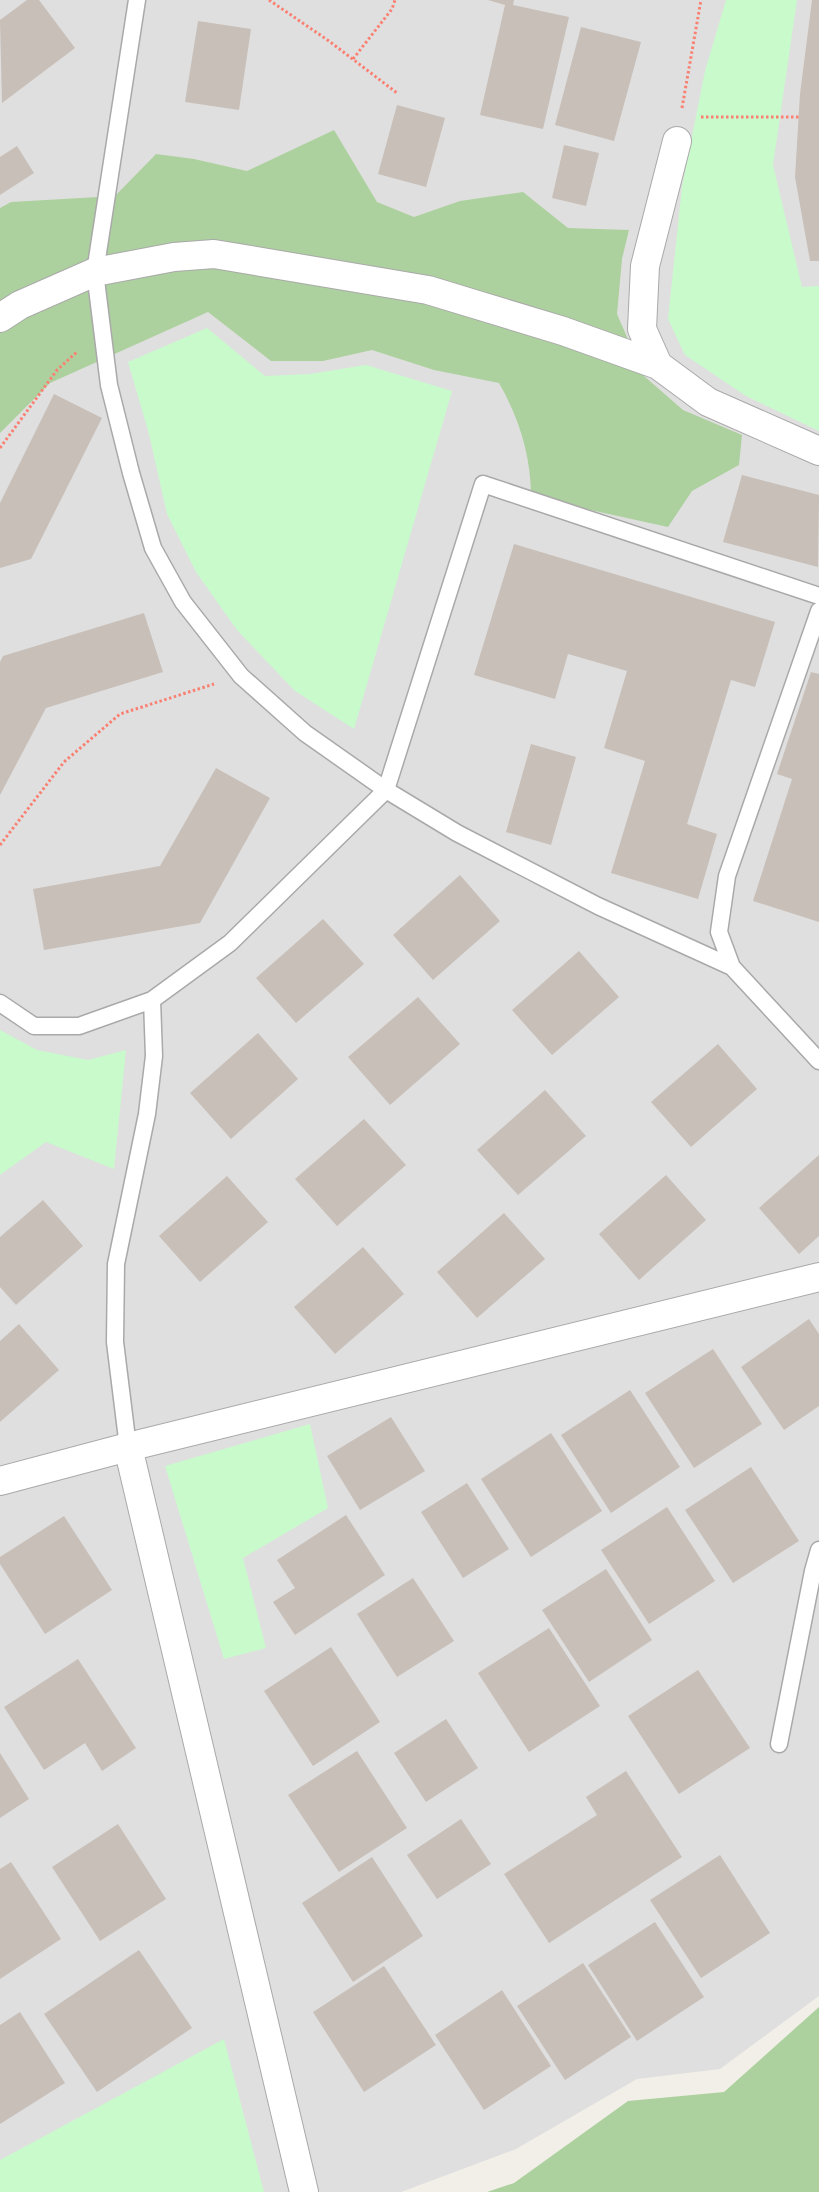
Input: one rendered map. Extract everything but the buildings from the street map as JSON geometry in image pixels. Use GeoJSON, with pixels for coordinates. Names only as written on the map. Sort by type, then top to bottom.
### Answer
{"type":"FeatureCollection","features":[{"type":"Feature","properties":{"kind":"street"},"geometry":{"type":"LineString","coordinates":[[658,365],[642,329],[645,266],[678,129]]}},
{"type":"Feature","properties":{"kind":"street"},"geometry":{"type":"LineString","coordinates":[[0,318],[20,305],[95,272],[174,257],[214,254],[256,259],[301,270],[428,290],[563,331],[658,365],[708,402],[819,450]]}},
{"type":"Feature","properties":{"kind":"street"},"geometry":{"type":"LineString","coordinates":[[0,1481],[128,1447],[819,1277]]}},
{"type":"Feature","properties":{"kind":"street"},"geometry":{"type":"LineString","coordinates":[[128,1447],[304,2192]]}},
{"type":"Feature","properties":{"kind":"lane"},"geometry":{"type":"LineString","coordinates":[[137,0],[95,272],[108,385],[153,548],[183,602],[241,676],[305,734],[386,790],[457,833],[589,902],[732,968],[819,1061]]}},
{"type":"Feature","properties":{"kind":"lane"},"geometry":{"type":"LineString","coordinates":[[0,1003],[34,1026],[79,1026],[152,1000],[230,943],[386,790],[483,484],[819,596]]}},
{"type":"Feature","properties":{"kind":"lane"},"geometry":{"type":"LineString","coordinates":[[732,968],[720,932],[727,876],[819,612]]}},
{"type":"Feature","properties":{"kind":"lane"},"geometry":{"type":"LineString","coordinates":[[128,1447],[114,1342],[116,1264],[147,1114],[154,1056],[152,1000]]}},
{"type":"Feature","properties":{"kind":"lane"},"geometry":{"type":"LineString","coordinates":[[779,1744],[813,1570],[819,1550]]}},
{"type":"Feature","properties":{"kind":"path"},"geometry":{"type":"LineString","coordinates":[[269,0],[353,59],[397,93]]}},
{"type":"Feature","properties":{"kind":"path"},"geometry":{"type":"LineString","coordinates":[[353,59],[392,9],[395,0]]}},
{"type":"Feature","properties":{"kind":"path"},"geometry":{"type":"LineString","coordinates":[[701,0],[678,129],[798,117]]}},
{"type":"Feature","properties":{"kind":"path"},"geometry":{"type":"LineString","coordinates":[[0,448],[57,370],[102,329]]}},
{"type":"Feature","properties":{"kind":"path"},"geometry":{"type":"LineString","coordinates":[[0,845],[64,762],[120,714],[241,676]]}},
{"type":"Feature","properties":{"kind":"shaded area"},"geometry":{"type":"Polygon","coordinates":[[[0,0],[819,0],[819,1996],[720,2069],[637,2079],[516,2149],[401,2192],[0,2192],[0,0]]]}},
{"type":"Feature","properties":{"kind":"green space"},"geometry":{"type":"Polygon","coordinates":[[[726,0],[797,0],[773,165],[802,287],[819,286],[819,431],[746,396],[685,355],[668,319],[682,187],[705,71],[726,0]]]}},
{"type":"Feature","properties":{"kind":"green space"},"geometry":{"type":"Polygon","coordinates":[[[334,130],[377,202],[414,217],[460,201],[523,192],[568,228],[629,230],[622,259],[617,314],[644,376],[683,410],[742,435],[739,465],[692,491],[668,527],[531,497],[526,452],[518,424],[499,383],[434,370],[372,350],[323,361],[271,361],[208,312],[50,383],[0,433],[0,208],[11,202],[115,196],[156,154],[194,159],[247,171],[334,130]]]}},
{"type":"Feature","properties":{"kind":"green space"},"geometry":{"type":"Polygon","coordinates":[[[207,328],[265,376],[310,374],[366,365],[452,391],[354,729],[295,691],[237,630],[196,572],[167,514],[149,434],[128,362],[207,328]]]}},
{"type":"Feature","properties":{"kind":"green space"},"geometry":{"type":"Polygon","coordinates":[[[0,1030],[37,1050],[88,1060],[126,1050],[114,1169],[46,1142],[0,1175],[0,1030]]]}},
{"type":"Feature","properties":{"kind":"green space"},"geometry":{"type":"Polygon","coordinates":[[[310,1424],[328,1508],[243,1558],[266,1648],[224,1659],[165,1466],[310,1424]]]}},
{"type":"Feature","properties":{"kind":"green space"},"geometry":{"type":"Polygon","coordinates":[[[819,2007],[819,2192],[487,2192],[514,2183],[628,2101],[724,2092],[819,2007]]]}},
{"type":"Feature","properties":{"kind":"green space"},"geometry":{"type":"Polygon","coordinates":[[[224,2039],[264,2192],[0,2192],[0,2160],[224,2039]]]}}]}
